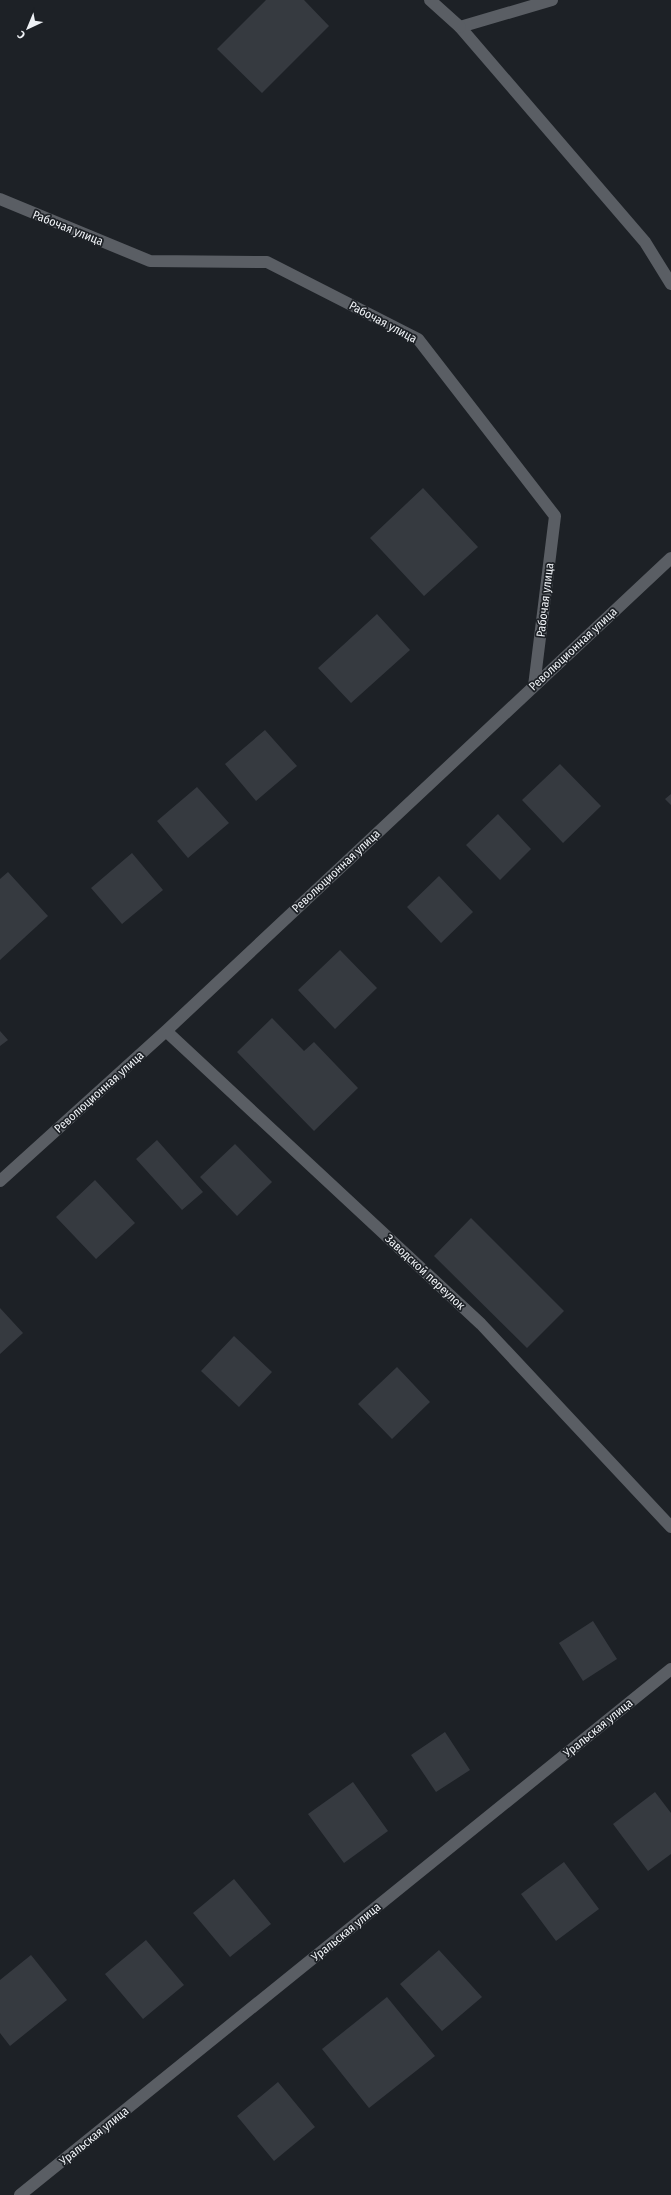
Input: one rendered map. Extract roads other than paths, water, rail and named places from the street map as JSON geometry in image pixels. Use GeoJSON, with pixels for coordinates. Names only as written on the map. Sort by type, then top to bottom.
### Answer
{"type":"FeatureCollection","features":[{"type":"Feature","properties":{"kind":"street"},"geometry":{"type":"LineString","coordinates":[[430,0],[460,27],[645,242],[671,284]]}},
{"type":"Feature","properties":{"kind":"street"},"geometry":{"type":"LineString","coordinates":[[460,27],[552,0]]}},
{"type":"Feature","properties":{"kind":"street","name":"Рабочая улица"},"geometry":{"type":"LineString","coordinates":[[0,199],[150,261],[267,262],[418,339],[555,516],[534,686]]}},
{"type":"Feature","properties":{"kind":"street","name":"Революционная улица"},"geometry":{"type":"LineString","coordinates":[[0,1182],[166,1030],[671,558]]}},
{"type":"Feature","properties":{"kind":"street","name":"Заводской переулок"},"geometry":{"type":"LineString","coordinates":[[166,1030],[481,1324],[671,1527]]}},
{"type":"Feature","properties":{"kind":"street","name":"Уральская улица"},"geometry":{"type":"LineString","coordinates":[[20,2195],[671,1669]]}}]}
